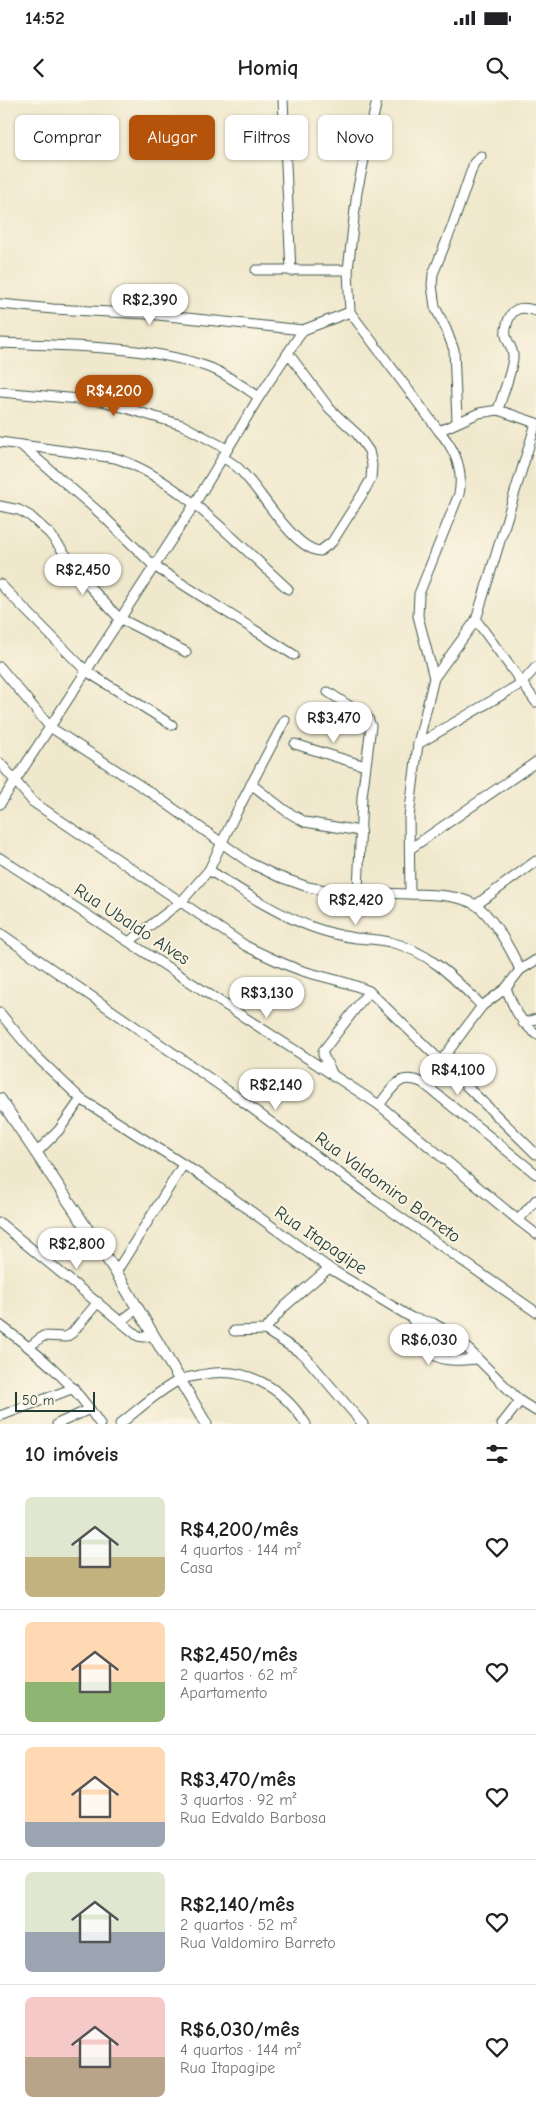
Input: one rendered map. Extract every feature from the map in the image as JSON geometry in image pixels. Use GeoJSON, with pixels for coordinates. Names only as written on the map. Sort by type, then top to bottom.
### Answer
{"type":"FeatureCollection","features":[{"type":"Feature","properties":{"kind":"street"},"geometry":{"type":"LineString","coordinates":[[283,100],[291,271]]}},
{"type":"Feature","properties":{"kind":"street"},"geometry":{"type":"LineString","coordinates":[[377,100],[357,192],[348,270],[350,312],[450,444],[459,465],[462,481],[459,494],[419,594],[418,616],[434,678]]}},
{"type":"Feature","properties":{"kind":"street"},"geometry":{"type":"LineString","coordinates":[[457,421],[454,350],[435,307],[432,296],[433,274],[452,227],[474,163],[481,156]]}},
{"type":"Feature","properties":{"kind":"street"},"geometry":{"type":"LineString","coordinates":[[256,270],[348,270]]}},
{"type":"Feature","properties":{"kind":"street"},"geometry":{"type":"LineString","coordinates":[[0,304],[148,314],[303,330],[350,312]]}},
{"type":"Feature","properties":{"kind":"street"},"geometry":{"type":"LineString","coordinates":[[498,410],[514,354],[506,335],[508,319],[512,311],[518,308],[528,308],[536,311]]}},
{"type":"Feature","properties":{"kind":"street"},"geometry":{"type":"LineString","coordinates":[[0,804],[194,505],[259,397],[303,330]]}},
{"type":"Feature","properties":{"kind":"street"},"geometry":{"type":"LineString","coordinates":[[0,343],[83,346],[187,360],[214,370],[259,397]]}},
{"type":"Feature","properties":{"kind":"street"},"geometry":{"type":"LineString","coordinates":[[0,392],[102,401],[182,424],[225,453],[294,536],[309,548],[320,551],[332,542],[371,479],[372,465],[369,451],[357,434],[330,408],[288,353]]}},
{"type":"Feature","properties":{"kind":"street"},"geometry":{"type":"LineString","coordinates":[[410,894],[409,817],[418,744],[434,678],[476,620],[536,423],[498,410],[479,413],[457,421],[439,431]]}},
{"type":"Feature","properties":{"kind":"street"},"geometry":{"type":"LineString","coordinates":[[0,442],[115,458],[132,463],[152,473],[194,505],[288,588]]}},
{"type":"Feature","properties":{"kind":"street"},"geometry":{"type":"LineString","coordinates":[[21,445],[101,514],[154,566],[294,655]]}},
{"type":"Feature","properties":{"kind":"street"},"geometry":{"type":"LineString","coordinates":[[0,506],[19,510],[30,516],[50,534],[90,587],[120,618],[186,652]]}},
{"type":"Feature","properties":{"kind":"street"},"geometry":{"type":"LineString","coordinates":[[0,584],[86,670],[172,725]]}},
{"type":"Feature","properties":{"kind":"street"},"geometry":{"type":"LineString","coordinates":[[476,620],[536,702]]}},
{"type":"Feature","properties":{"kind":"street"},"geometry":{"type":"LineString","coordinates":[[418,744],[522,683],[536,667]]}},
{"type":"Feature","properties":{"kind":"street"},"geometry":{"type":"LineString","coordinates":[[0,668],[50,727],[153,794],[250,863],[277,876],[336,892],[440,895],[476,905],[510,947],[520,970]]}},
{"type":"Feature","properties":{"kind":"street"},"geometry":{"type":"LineString","coordinates":[[328,692],[368,718],[371,730],[360,831],[358,892]]}},
{"type":"Feature","properties":{"kind":"street"},"geometry":{"type":"LineString","coordinates":[[130,941],[182,901],[209,870],[285,720]]}},
{"type":"Feature","properties":{"kind":"street"},"geometry":{"type":"LineString","coordinates":[[295,744],[366,766]]}},
{"type":"Feature","properties":{"kind":"street"},"geometry":{"type":"LineString","coordinates":[[410,849],[536,762]]}},
{"type":"Feature","properties":{"kind":"street"},"geometry":{"type":"LineString","coordinates":[[0,763],[32,802],[182,901],[246,946],[274,961],[351,983],[369,991],[536,1154]]}},
{"type":"Feature","properties":{"kind":"street"},"geometry":{"type":"LineString","coordinates":[[251,784],[286,811],[305,822],[360,831]]}},
{"type":"Feature","properties":{"kind":"street","name":"Rua Ubaldo Alves"},"geometry":{"type":"LineString","coordinates":[[0,858],[379,1105],[536,1234]]}},
{"type":"Feature","properties":{"kind":"street"},"geometry":{"type":"LineString","coordinates":[[476,905],[536,861]]}},
{"type":"Feature","properties":{"kind":"street"},"geometry":{"type":"LineString","coordinates":[[209,870],[286,917],[343,936],[389,942],[412,950],[432,960],[450,974],[482,1006]]}},
{"type":"Feature","properties":{"kind":"street","name":"Rua Valdomiro Barreto"},"geometry":{"type":"LineString","coordinates":[[0,932],[238,1098],[374,1198],[536,1312]]}},
{"type":"Feature","properties":{"kind":"street"},"geometry":{"type":"LineString","coordinates":[[441,1061],[482,1006],[506,988],[520,970],[536,960]]}},
{"type":"Feature","properties":{"kind":"street"},"geometry":{"type":"LineString","coordinates":[[506,988],[514,1009],[523,1024],[536,1034]]}},
{"type":"Feature","properties":{"kind":"street"},"geometry":{"type":"LineString","coordinates":[[334,1077],[323,1055],[323,1051],[369,991]]}},
{"type":"Feature","properties":{"kind":"street","name":"Rua Itapagipe"},"geometry":{"type":"LineString","coordinates":[[0,1013],[35,1055],[81,1099],[208,1180],[329,1268],[412,1318],[433,1323],[445,1329],[455,1336],[520,1401],[536,1411]]}},
{"type":"Feature","properties":{"kind":"street"},"geometry":{"type":"LineString","coordinates":[[523,1024],[536,1019]]}},
{"type":"Feature","properties":{"kind":"street"},"geometry":{"type":"LineString","coordinates":[[379,1105],[402,1080],[408,1078],[423,1083],[536,1174]]}},
{"type":"Feature","properties":{"kind":"street"},"geometry":{"type":"LineString","coordinates":[[0,1099],[116,1272],[206,1424]]}},
{"type":"Feature","properties":{"kind":"street"},"geometry":{"type":"LineString","coordinates":[[37,1152],[59,1130],[81,1099]]}},
{"type":"Feature","properties":{"kind":"street"},"geometry":{"type":"LineString","coordinates":[[116,1272],[183,1165]]}},
{"type":"Feature","properties":{"kind":"street"},"geometry":{"type":"LineString","coordinates":[[518,1220],[536,1200]]}},
{"type":"Feature","properties":{"kind":"street"},"geometry":{"type":"LineString","coordinates":[[0,1223],[138,1336],[144,1338],[153,1335]]}},
{"type":"Feature","properties":{"kind":"street"},"geometry":{"type":"LineString","coordinates":[[265,1330],[284,1307],[329,1268]]}},
{"type":"Feature","properties":{"kind":"street"},"geometry":{"type":"LineString","coordinates":[[29,1347],[43,1336],[66,1337],[72,1333],[98,1302]]}},
{"type":"Feature","properties":{"kind":"street"},"geometry":{"type":"LineString","coordinates":[[121,1321],[137,1309]]}},
{"type":"Feature","properties":{"kind":"street"},"geometry":{"type":"LineString","coordinates":[[412,1318],[426,1347],[439,1359],[450,1362],[477,1359]]}},
{"type":"Feature","properties":{"kind":"street"},"geometry":{"type":"LineString","coordinates":[[1,1327],[51,1364],[74,1388],[100,1424]]}},
{"type":"Feature","properties":{"kind":"street"},"geometry":{"type":"LineString","coordinates":[[234,1330],[265,1330],[304,1355],[363,1424]]}},
{"type":"Feature","properties":{"kind":"street"},"geometry":{"type":"LineString","coordinates":[[120,1424],[179,1380],[214,1372],[235,1372],[271,1387],[297,1410],[306,1424]]}},
{"type":"Feature","properties":{"kind":"street"},"geometry":{"type":"LineString","coordinates":[[0,1416],[74,1388]]}},
{"type":"Feature","properties":{"kind":"street"},"geometry":{"type":"LineString","coordinates":[[502,1424],[520,1401]]}},
{"type":"Feature","properties":{"kind":"street"},"geometry":{"type":"LineString","coordinates":[[57,1424],[90,1409]]}}]}
